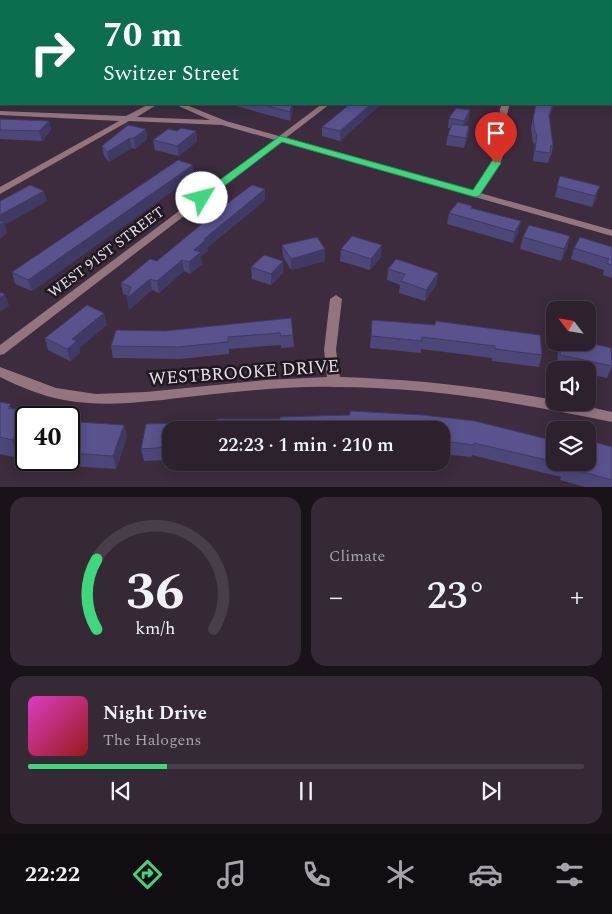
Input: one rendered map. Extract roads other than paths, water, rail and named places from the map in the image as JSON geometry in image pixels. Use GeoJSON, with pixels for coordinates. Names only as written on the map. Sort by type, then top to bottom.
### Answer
{"type":"FeatureCollection","features":[{"type":"Feature","properties":{"kind":"street"},"geometry":{"type":"LineString","coordinates":[[0,191],[152,105]]}},
{"type":"Feature","properties":{"kind":"street"},"geometry":{"type":"LineString","coordinates":[[180,105],[223,123],[612,233]]}},
{"type":"Feature","properties":{"kind":"street","name":"WEST 91ST STREET"},"geometry":{"type":"LineString","coordinates":[[0,351],[325,105]]}},
{"type":"Feature","properties":{"kind":"street"},"geometry":{"type":"LineString","coordinates":[[475,194],[496,163],[500,149],[501,123],[506,105]]}},
{"type":"Feature","properties":{"kind":"street"},"geometry":{"type":"LineString","coordinates":[[0,113],[197,124],[223,123]]}},
{"type":"Feature","properties":{"kind":"street"},"geometry":{"type":"LineString","coordinates":[[334,382],[330,350],[336,299]]}},
{"type":"Feature","properties":{"kind":"street","name":"WESTBROOKE DRIVE"},"geometry":{"type":"LineString","coordinates":[[0,372],[31,386],[65,395],[105,398],[143,397],[246,386],[334,382],[400,384],[540,401],[612,417]]}}]}
